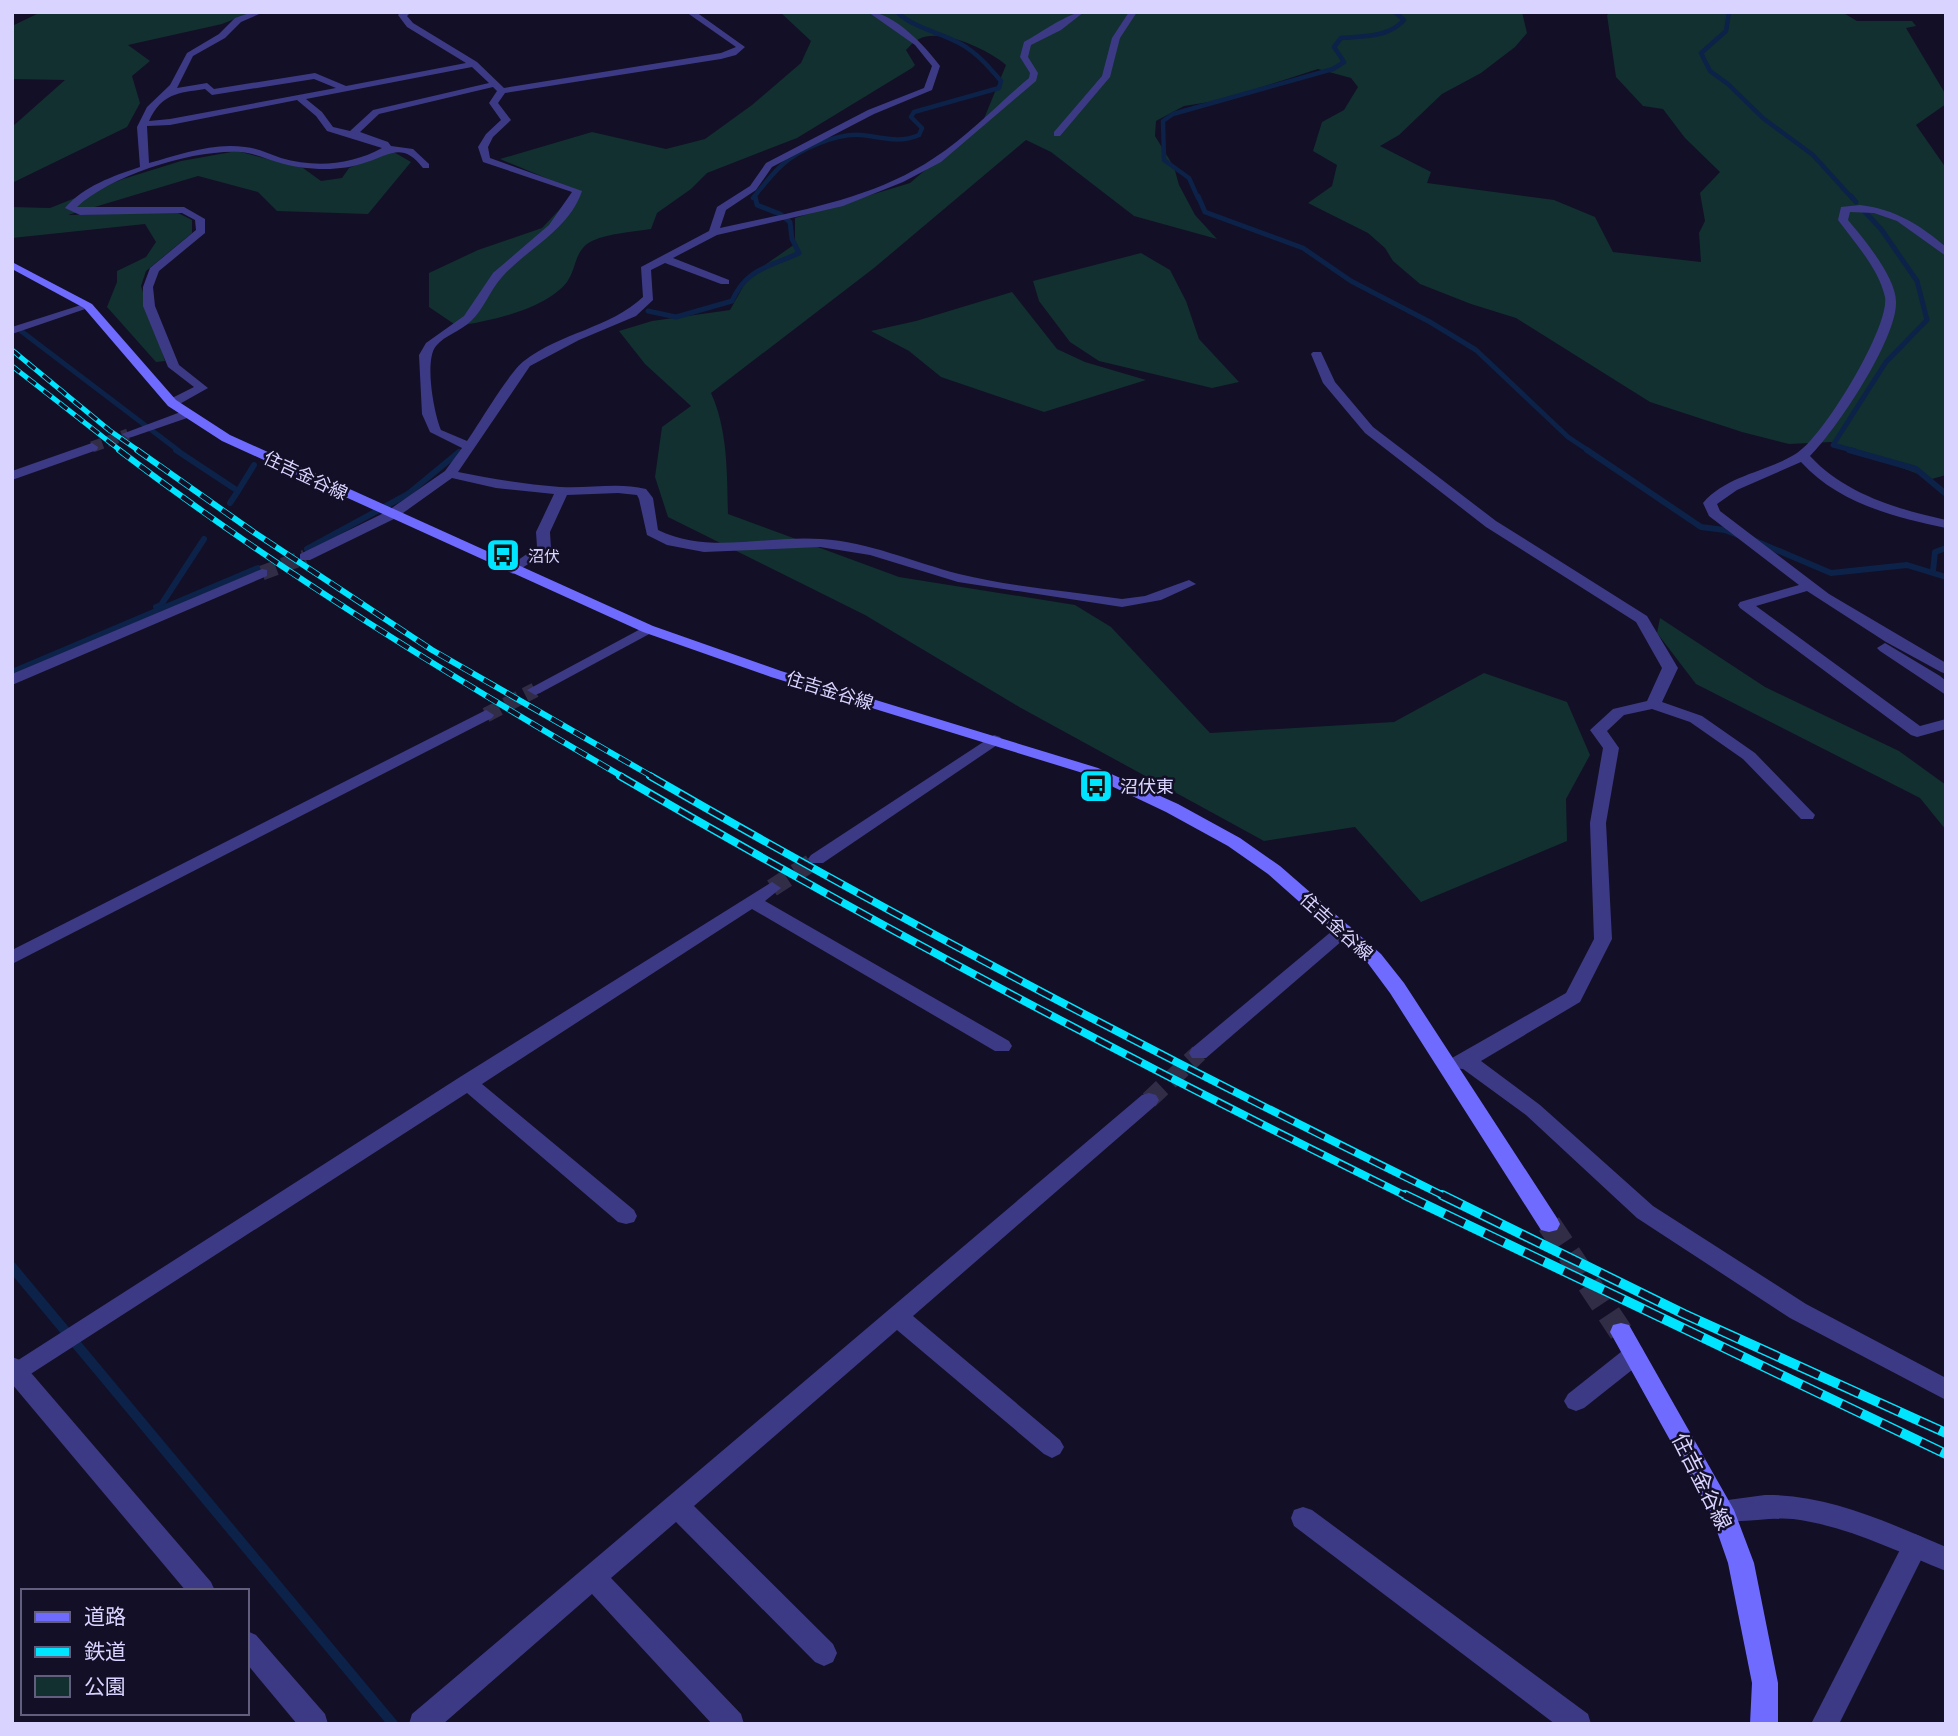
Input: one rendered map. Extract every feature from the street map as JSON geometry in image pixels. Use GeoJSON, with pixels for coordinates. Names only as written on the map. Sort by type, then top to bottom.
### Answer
{"type":"FeatureCollection","features":[{"type":"Feature","properties":{"kind":"main road","name":"住吉金谷線"},"geometry":{"type":"LineString","coordinates":[[12,265],[88,306],[172,403],[226,438],[648,629],[776,674],[1092,771],[1213,831],[1274,870],[1374,958],[1457,1064],[1549,1224]]}},
{"type":"Feature","properties":{"kind":"main road","name":"住吉金谷線"},"geometry":{"type":"LineString","coordinates":[[1621,1332],[1723,1510],[1741,1563],[1765,1683],[1764,1724]]}},
{"type":"Feature","properties":{"kind":"street"},"geometry":{"type":"LineString","coordinates":[[144,166],[143,124],[150,109],[183,72],[190,55],[222,36],[238,20],[260,12]]}},
{"type":"Feature","properties":{"kind":"street"},"geometry":{"type":"LineString","coordinates":[[407,12],[402,15],[410,25],[474,64],[499,87]]}},
{"type":"Feature","properties":{"kind":"street"},"geometry":{"type":"LineString","coordinates":[[356,135],[355,131],[376,112],[499,87],[721,56],[733,53],[741,47],[690,12]]}},
{"type":"Feature","properties":{"kind":"street"},"geometry":{"type":"LineString","coordinates":[[714,233],[721,209],[753,188],[769,165],[860,117],[928,90],[936,66],[918,43],[873,12]]}},
{"type":"Feature","properties":{"kind":"street"},"geometry":{"type":"LineString","coordinates":[[305,557],[391,514],[450,474],[526,364],[575,338],[632,314],[649,298],[645,269],[714,233],[839,204],[900,180],[938,160],[1032,79],[1034,73],[1024,57],[1027,44],[1058,28],[1080,12]]}},
{"type":"Feature","properties":{"kind":"street"},"geometry":{"type":"LineString","coordinates":[[1057,134],[1105,76],[1116,38],[1133,12]]}},
{"type":"Feature","properties":{"kind":"street"},"geometry":{"type":"LineString","coordinates":[[143,124],[170,122],[474,64]]}},
{"type":"Feature","properties":{"kind":"street"},"geometry":{"type":"LineString","coordinates":[[167,92],[207,86],[212,92],[315,76],[344,88]]}},
{"type":"Feature","properties":{"kind":"street"},"geometry":{"type":"LineString","coordinates":[[471,447],[436,432],[428,414],[425,355],[432,343],[468,318],[497,275],[553,227],[574,200],[577,191],[486,160],[483,147],[489,136],[506,120],[493,103],[499,87]]}},
{"type":"Feature","properties":{"kind":"street"},"geometry":{"type":"LineString","coordinates":[[298,97],[319,114],[330,129],[385,144],[387,149]]}},
{"type":"Feature","properties":{"kind":"street"},"geometry":{"type":"LineString","coordinates":[[172,403],[202,388],[174,367],[149,306],[148,286],[154,270],[201,231],[200,219],[184,210],[171,209],[80,212],[70,208],[78,197],[144,166],[241,149],[296,164],[336,167],[357,164],[387,149],[408,149],[419,155],[426,166]]}},
{"type":"Feature","properties":{"kind":"street"},"geometry":{"type":"LineString","coordinates":[[1946,253],[1901,218],[1877,208],[1846,209],[1843,220],[1865,246],[1889,290],[1892,305],[1876,346],[1849,396],[1819,442],[1802,456],[1725,489],[1710,502],[1714,513],[1810,586],[1891,639],[1946,668]]}},
{"type":"Feature","properties":{"kind":"street"},"geometry":{"type":"LineString","coordinates":[[663,258],[725,282]]}},
{"type":"Feature","properties":{"kind":"street"},"geometry":{"type":"LineString","coordinates":[[12,331],[88,306]]}},
{"type":"Feature","properties":{"kind":"street"},"geometry":{"type":"LineString","coordinates":[[1317,354],[1329,383],[1369,430],[1491,523],[1642,619],[1670,668],[1653,704]]}},
{"type":"Feature","properties":{"kind":"street"},"geometry":{"type":"LineString","coordinates":[[128,434],[186,414]]}},
{"type":"Feature","properties":{"kind":"street"},"geometry":{"type":"LineString","coordinates":[[12,476],[92,447]]}},
{"type":"Feature","properties":{"kind":"street"},"geometry":{"type":"LineString","coordinates":[[1802,456],[1822,478],[1894,513],[1946,524]]}},
{"type":"Feature","properties":{"kind":"street"},"geometry":{"type":"LineString","coordinates":[[450,474],[496,484],[562,491],[618,489],[641,492],[646,498],[652,532],[672,542],[704,548],[820,543],[872,551],[958,578],[1122,603],[1159,598],[1189,583]]}},
{"type":"Feature","properties":{"kind":"street"},"geometry":{"type":"LineString","coordinates":[[513,570],[544,549],[543,532],[562,491]]}},
{"type":"Feature","properties":{"kind":"street"},"geometry":{"type":"LineString","coordinates":[[12,680],[262,573]]}},
{"type":"Feature","properties":{"kind":"street"},"geometry":{"type":"LineString","coordinates":[[1810,586],[1745,605],[1917,732],[1946,724]]}},
{"type":"Feature","properties":{"kind":"street"},"geometry":{"type":"LineString","coordinates":[[1793,591],[1935,679],[1946,690]]}},
{"type":"Feature","properties":{"kind":"street"},"geometry":{"type":"LineString","coordinates":[[535,690],[648,629]]}},
{"type":"Feature","properties":{"kind":"street"},"geometry":{"type":"LineString","coordinates":[[1807,815],[1749,755],[1696,719],[1653,704],[1619,712],[1598,730],[1611,748],[1598,823],[1603,939],[1573,997],[1457,1064],[1533,1110],[1645,1212],[1798,1311],[1946,1390]]}},
{"type":"Feature","properties":{"kind":"street"},"geometry":{"type":"LineString","coordinates":[[12,958],[486,715]]}},
{"type":"Feature","properties":{"kind":"street"},"geometry":{"type":"LineString","coordinates":[[817,859],[994,740]]}},
{"type":"Feature","properties":{"kind":"street"},"geometry":{"type":"LineString","coordinates":[[200,1589],[14,1372],[772,888]]}},
{"type":"Feature","properties":{"kind":"street"},"geometry":{"type":"LineString","coordinates":[[751,901],[1002,1046]]}},
{"type":"Feature","properties":{"kind":"street"},"geometry":{"type":"LineString","coordinates":[[1199,1053],[1344,930]]}},
{"type":"Feature","properties":{"kind":"street"},"geometry":{"type":"LineString","coordinates":[[467,1082],[626,1216]]}},
{"type":"Feature","properties":{"kind":"street"},"geometry":{"type":"LineString","coordinates":[[422,1724],[1149,1100]]}},
{"type":"Feature","properties":{"kind":"street"},"geometry":{"type":"LineString","coordinates":[[897,1317],[1052,1447]]}},
{"type":"Feature","properties":{"kind":"street"},"geometry":{"type":"LineString","coordinates":[[1576,1401],[1634,1355]]}},
{"type":"Feature","properties":{"kind":"street"},"geometry":{"type":"LineString","coordinates":[[676,1505],[824,1653]]}},
{"type":"Feature","properties":{"kind":"street"},"geometry":{"type":"LineString","coordinates":[[1723,1510],[1772,1506],[1827,1515],[1874,1529],[1946,1559]]}},
{"type":"Feature","properties":{"kind":"street"},"geometry":{"type":"LineString","coordinates":[[1303,1518],[1578,1724]]}},
{"type":"Feature","properties":{"kind":"street"},"geometry":{"type":"LineString","coordinates":[[1824,1724],[1915,1546]]}},
{"type":"Feature","properties":{"kind":"street"},"geometry":{"type":"LineString","coordinates":[[593,1577],[732,1724]]}},
{"type":"Feature","properties":{"kind":"street"},"geometry":{"type":"LineString","coordinates":[[248,1645],[315,1724]]}},
{"type":"Feature","properties":{"kind":"green space"},"geometry":{"type":"Polygon","coordinates":[[[41,12],[252,12],[222,24],[128,45],[150,61],[132,76],[140,103],[127,127],[12,183],[12,127],[65,80],[12,79],[12,26],[41,12]]]}},
{"type":"Feature","properties":{"kind":"green space"},"geometry":{"type":"Polygon","coordinates":[[[780,12],[1522,12],[1527,33],[1515,47],[1481,73],[1442,94],[1399,135],[1380,146],[1431,172],[1427,183],[1554,200],[1595,217],[1613,252],[1701,262],[1699,233],[1705,221],[1700,193],[1720,172],[1685,138],[1663,109],[1643,106],[1616,77],[1607,15],[1611,12],[1842,12],[1857,21],[1912,21],[1916,26],[1906,28],[1946,95],[1946,104],[1916,125],[1946,168],[1946,475],[1932,479],[1831,442],[1789,444],[1742,432],[1650,402],[1516,318],[1420,284],[1393,261],[1385,248],[1368,233],[1308,203],[1332,186],[1337,165],[1313,151],[1322,122],[1344,110],[1358,87],[1351,78],[1318,69],[1222,100],[1184,106],[1156,121],[1155,136],[1174,167],[1179,185],[1195,215],[1217,239],[1134,216],[1051,152],[1026,140],[874,268],[711,393],[724,437],[728,514],[899,577],[1075,605],[1111,627],[1210,733],[1394,722],[1484,673],[1567,702],[1590,755],[1566,799],[1567,841],[1421,902],[1355,827],[1264,841],[1021,708],[865,615],[668,517],[655,477],[662,427],[691,406],[645,364],[619,331],[652,321],[730,310],[749,276],[795,244],[795,218],[910,183],[983,121],[1006,65],[999,59],[952,38],[928,36],[919,39],[906,50],[915,65],[912,68],[797,138],[707,173],[691,189],[657,213],[651,229],[606,236],[586,245],[579,254],[567,282],[545,300],[516,313],[457,326],[429,307],[429,273],[478,250],[542,228],[577,191],[500,159],[592,132],[666,149],[705,139],[752,105],[801,63],[811,41],[780,12]]]}},
{"type":"Feature","properties":{"kind":"green space"},"geometry":{"type":"Polygon","coordinates":[[[237,151],[303,168],[321,181],[342,178],[349,168],[392,151],[411,162],[368,214],[277,211],[258,192],[198,176],[68,215],[176,212],[192,220],[192,233],[146,271],[141,286],[165,361],[156,362],[107,307],[117,282],[117,271],[146,257],[156,242],[145,224],[12,238],[12,207],[50,208],[123,179],[181,161],[237,151]]]}},
{"type":"Feature","properties":{"kind":"green space"},"geometry":{"type":"Polygon","coordinates":[[[1141,253],[1170,270],[1186,301],[1199,339],[1239,382],[1212,388],[1099,361],[1070,342],[1039,301],[1033,281],[1141,253]]]}},
{"type":"Feature","properties":{"kind":"green space"},"geometry":{"type":"Polygon","coordinates":[[[1012,292],[1057,349],[1085,362],[1146,380],[1044,412],[941,377],[909,351],[871,331],[916,321],[1012,292]]]}},
{"type":"Feature","properties":{"kind":"green space"},"geometry":{"type":"Polygon","coordinates":[[[1660,618],[1765,687],[1899,751],[1946,785],[1946,830],[1920,798],[1696,684],[1657,633],[1660,618]]]}},
{"type":"Feature","properties":{"kind":"waterway"},"geometry":{"type":"LineString","coordinates":[[753,198],[782,165],[809,148],[830,139],[851,135],[912,138],[919,135],[922,128],[911,117],[914,112],[999,88],[1001,81],[972,52],[897,12]]}},
{"type":"Feature","properties":{"kind":"waterway"},"geometry":{"type":"LineString","coordinates":[[1198,198],[1189,178],[1164,160],[1163,121],[1173,114],[1333,69],[1344,62],[1334,47],[1341,38],[1375,35],[1390,30],[1404,20],[1395,12]]}},
{"type":"Feature","properties":{"kind":"waterway"},"geometry":{"type":"LineString","coordinates":[[1729,12],[1726,31],[1701,53],[1710,71],[1728,84],[1764,119],[1813,155],[1852,198]]}},
{"type":"Feature","properties":{"kind":"waterway"},"geometry":{"type":"LineString","coordinates":[[648,311],[676,317],[732,301],[752,275],[799,253],[792,239],[790,222],[780,214],[757,205],[755,196]]}},
{"type":"Feature","properties":{"kind":"waterway"},"geometry":{"type":"LineString","coordinates":[[1198,196],[1205,212],[1303,248],[1351,281],[1430,322],[1476,350],[1568,437],[1589,451]]}},
{"type":"Feature","properties":{"kind":"waterway"},"geometry":{"type":"LineString","coordinates":[[1851,196],[1856,202]]}},
{"type":"Feature","properties":{"kind":"waterway"},"geometry":{"type":"LineString","coordinates":[[1855,451],[1833,445],[1886,362],[1927,320],[1917,281],[1881,229],[1865,212]]}},
{"type":"Feature","properties":{"kind":"waterway"},"geometry":{"type":"LineString","coordinates":[[21,331],[179,451]]}},
{"type":"Feature","properties":{"kind":"waterway"},"geometry":{"type":"LineString","coordinates":[[176,450],[238,491]]}},
{"type":"Feature","properties":{"kind":"waterway"},"geometry":{"type":"LineString","coordinates":[[1587,450],[1701,527],[1725,530],[1738,535]]}},
{"type":"Feature","properties":{"kind":"waterway"},"geometry":{"type":"LineString","coordinates":[[1849,450],[1916,469],[1946,494]]}},
{"type":"Feature","properties":{"kind":"waterway"},"geometry":{"type":"LineString","coordinates":[[307,549],[408,494],[459,452]]}},
{"type":"Feature","properties":{"kind":"waterway"},"geometry":{"type":"LineString","coordinates":[[238,491],[254,465]]}},
{"type":"Feature","properties":{"kind":"waterway"},"geometry":{"type":"LineString","coordinates":[[230,503],[238,491]]}},
{"type":"Feature","properties":{"kind":"waterway"},"geometry":{"type":"LineString","coordinates":[[156,607],[161,605],[204,539]]}},
{"type":"Feature","properties":{"kind":"waterway"},"geometry":{"type":"LineString","coordinates":[[1753,540],[1831,573],[1907,565],[1946,577]]}},
{"type":"Feature","properties":{"kind":"waterway"},"geometry":{"type":"LineString","coordinates":[[1933,571],[1935,552],[1946,548]]}},
{"type":"Feature","properties":{"kind":"waterway"},"geometry":{"type":"LineString","coordinates":[[12,672],[258,568]]}},
{"type":"Feature","properties":{"kind":"waterway"},"geometry":{"type":"LineString","coordinates":[[12,1267],[393,1724]]}},
{"type":"Feature","properties":{"kind":"tunnel"},"geometry":{"type":"LineString","coordinates":[[92,447],[128,434]]}},
{"type":"Feature","properties":{"kind":"tunnel"},"geometry":{"type":"LineString","coordinates":[[262,573],[305,557]]}},
{"type":"Feature","properties":{"kind":"tunnel"},"geometry":{"type":"LineString","coordinates":[[486,715],[535,690]]}},
{"type":"Feature","properties":{"kind":"tunnel"},"geometry":{"type":"LineString","coordinates":[[772,888],[817,859]]}},
{"type":"Feature","properties":{"kind":"tunnel"},"geometry":{"type":"LineString","coordinates":[[1149,1100],[1199,1053]]}},
{"type":"Feature","properties":{"kind":"tunnel"},"geometry":{"type":"LineString","coordinates":[[1549,1224],[1621,1332]]}},
{"type":"Feature","properties":{"kind":"railway"},"geometry":{"type":"LineString","coordinates":[[12,350],[109,430],[139,451]]}},
{"type":"Feature","properties":{"kind":"railway"},"geometry":{"type":"LineString","coordinates":[[12,366],[121,451]]}},
{"type":"Feature","properties":{"kind":"railway"},"geometry":{"type":"LineString","coordinates":[[119,450],[241,538],[366,621],[623,777]]}},
{"type":"Feature","properties":{"kind":"railway"},"geometry":{"type":"LineString","coordinates":[[137,450],[255,533],[432,650],[653,777]]}},
{"type":"Feature","properties":{"kind":"railway"},"geometry":{"type":"LineString","coordinates":[[620,776],[814,887],[1010,994],[1408,1197]]}},
{"type":"Feature","properties":{"kind":"railway"},"geometry":{"type":"LineString","coordinates":[[650,776],[1044,993],[1244,1097],[1446,1197]]}},
{"type":"Feature","properties":{"kind":"railway"},"geometry":{"type":"LineString","coordinates":[[1405,1195],[1946,1454]]}},
{"type":"Feature","properties":{"kind":"railway"},"geometry":{"type":"LineString","coordinates":[[1442,1195],[1684,1314],[1946,1433]]}},
{"type":"Feature","properties":{"kind":"place","name":"沼伏"},"geometry":{"type":"Point","coordinates":[503,555]}},
{"type":"Feature","properties":{"kind":"place","name":"沼伏東"},"geometry":{"type":"Point","coordinates":[1096,786]}}]}
